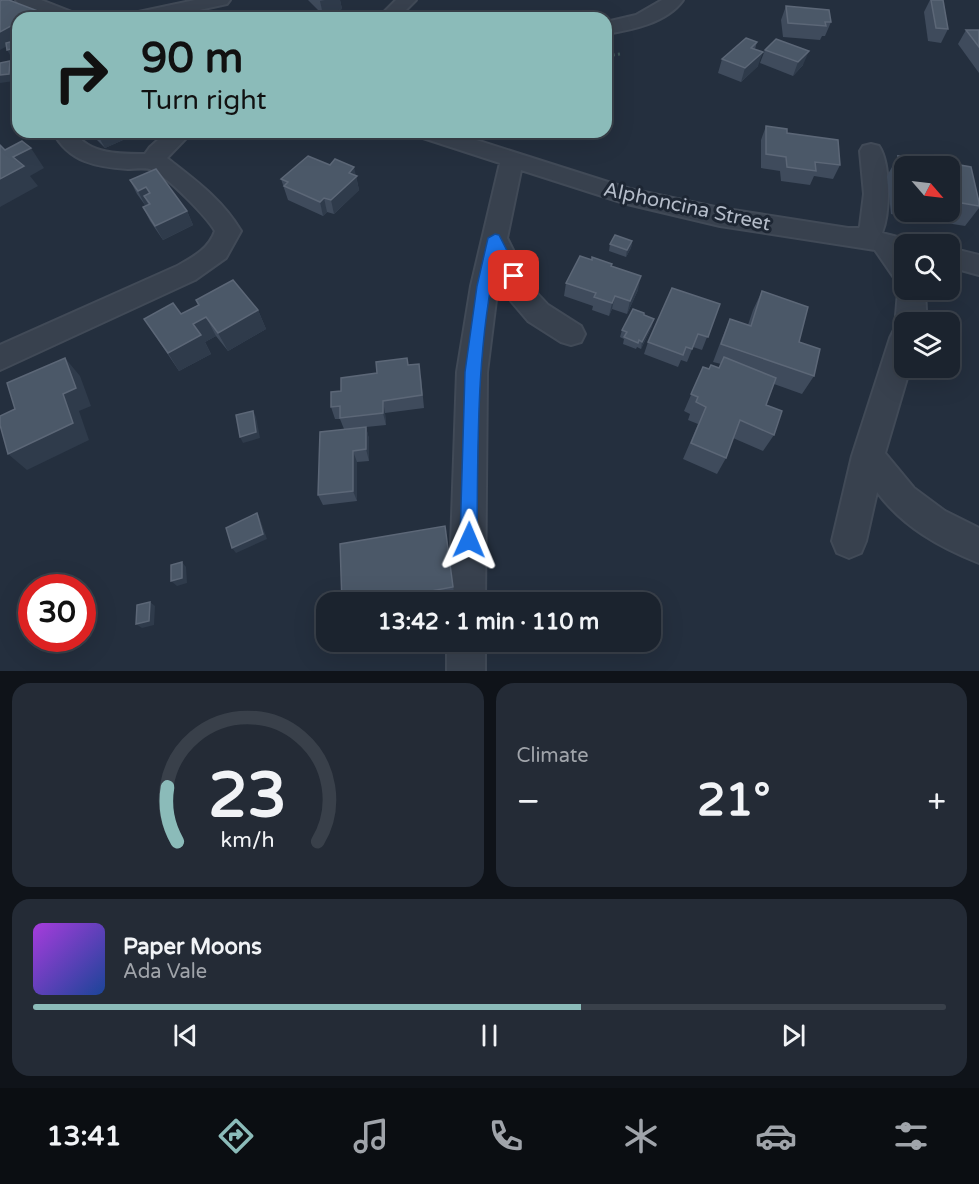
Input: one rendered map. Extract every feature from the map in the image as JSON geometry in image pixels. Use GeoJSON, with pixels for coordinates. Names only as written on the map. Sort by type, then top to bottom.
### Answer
{"type":"FeatureCollection","features":[{"type":"Feature","properties":{"kind":"street"},"geometry":{"type":"LineString","coordinates":[[25,0],[54,12]]}},
{"type":"Feature","properties":{"kind":"street"},"geometry":{"type":"LineString","coordinates":[[164,12],[221,0]]}},
{"type":"Feature","properties":{"kind":"street"},"geometry":{"type":"LineString","coordinates":[[394,12],[407,0]]}},
{"type":"Feature","properties":{"kind":"street"},"geometry":{"type":"LineString","coordinates":[[612,27],[638,23],[652,17],[674,0]]}},
{"type":"Feature","properties":{"kind":"street"},"geometry":{"type":"LineString","coordinates":[[67,138],[69,143],[86,153],[111,160],[158,162]]}},
{"type":"Feature","properties":{"kind":"street"},"geometry":{"type":"LineString","coordinates":[[0,358],[186,273],[213,257],[225,244],[228,231],[222,219],[207,202],[155,158],[158,152],[174,138]]}},
{"type":"Feature","properties":{"kind":"street","name":"Alphoncina Street"},"geometry":{"type":"LineString","coordinates":[[446,138],[627,196],[720,217],[884,243]]}},
{"type":"Feature","properties":{"kind":"street"},"geometry":{"type":"LineString","coordinates":[[872,151],[875,190],[874,226],[869,234],[884,243],[894,258]]}},
{"type":"Feature","properties":{"kind":"street"},"geometry":{"type":"LineString","coordinates":[[467,592],[472,372],[484,286],[512,160]]}},
{"type":"Feature","properties":{"kind":"street"},"geometry":{"type":"LineString","coordinates":[[495,238],[521,294],[538,313],[571,334]]}},
{"type":"Feature","properties":{"kind":"street"},"geometry":{"type":"LineString","coordinates":[[960,260],[979,265]]}},
{"type":"Feature","properties":{"kind":"street"},"geometry":{"type":"LineString","coordinates":[[849,541],[868,456],[894,371]]}},
{"type":"Feature","properties":{"kind":"street"},"geometry":{"type":"LineString","coordinates":[[868,456],[902,499],[933,523],[979,546]]}},
{"type":"Feature","properties":{"kind":"street"},"geometry":{"type":"LineString","coordinates":[[466,652],[466,671]]}},
{"type":"Feature","properties":{"kind":"path"},"geometry":{"type":"LineString","coordinates":[[612,55],[620,54]]}},
{"type":"Feature","properties":{"kind":"building"},"geometry":{"type":"Polygon","coordinates":[[[9,0],[38,11],[12,12],[12,25],[0,32],[0,1],[9,0]]]}},
{"type":"Feature","properties":{"kind":"building"},"geometry":{"type":"Polygon","coordinates":[[[931,0],[943,0],[948,29],[936,28],[931,0]]]}},
{"type":"Feature","properties":{"kind":"building"},"geometry":{"type":"Polygon","coordinates":[[[786,6],[829,10],[831,22],[825,22],[826,26],[788,23],[786,6]]]}},
{"type":"Feature","properties":{"kind":"building"},"geometry":{"type":"Polygon","coordinates":[[[966,30],[979,30],[979,47],[966,30]]]}},
{"type":"Feature","properties":{"kind":"building"},"geometry":{"type":"Polygon","coordinates":[[[746,38],[757,42],[751,48],[763,52],[745,68],[722,59],[746,38]]]}},
{"type":"Feature","properties":{"kind":"building"},"geometry":{"type":"Polygon","coordinates":[[[776,39],[809,51],[798,62],[765,50],[776,39]]]}},
{"type":"Feature","properties":{"kind":"building"},"geometry":{"type":"Polygon","coordinates":[[[12,42],[12,49],[7,50],[6,43],[12,42]]]}},
{"type":"Feature","properties":{"kind":"building"},"geometry":{"type":"Polygon","coordinates":[[[10,61],[9,74],[0,75],[0,63],[10,61]]]}},
{"type":"Feature","properties":{"kind":"building"},"geometry":{"type":"Polygon","coordinates":[[[766,126],[787,129],[787,133],[838,140],[840,165],[815,162],[816,171],[787,167],[786,157],[766,154],[766,126]]]}},
{"type":"Feature","properties":{"kind":"building"},"geometry":{"type":"Polygon","coordinates":[[[22,141],[31,148],[13,157],[24,166],[0,179],[0,145],[5,150],[22,141]]]}},
{"type":"Feature","properties":{"kind":"building"},"geometry":{"type":"Polygon","coordinates":[[[308,156],[330,165],[335,159],[354,167],[349,173],[357,176],[331,200],[324,198],[320,202],[284,186],[288,182],[281,179],[308,156]]]}},
{"type":"Feature","properties":{"kind":"building"},"geometry":{"type":"Polygon","coordinates":[[[960,165],[971,167],[979,206],[960,203],[960,165]]]}},
{"type":"Feature","properties":{"kind":"building"},"geometry":{"type":"Polygon","coordinates":[[[156,169],[187,211],[155,226],[143,207],[150,204],[144,196],[150,193],[146,187],[138,191],[130,180],[156,169]]]}},
{"type":"Feature","properties":{"kind":"building"},"geometry":{"type":"Polygon","coordinates":[[[615,235],[632,241],[627,250],[610,244],[615,235]]]}},
{"type":"Feature","properties":{"kind":"building"},"geometry":{"type":"Polygon","coordinates":[[[580,256],[592,260],[592,257],[641,276],[630,301],[615,296],[612,303],[594,297],[596,293],[566,283],[580,256]]]}},
{"type":"Feature","properties":{"kind":"building"},"geometry":{"type":"Polygon","coordinates":[[[233,280],[258,310],[218,333],[206,317],[193,324],[201,335],[168,353],[144,319],[173,303],[181,314],[199,305],[196,300],[233,280]]]}},
{"type":"Feature","properties":{"kind":"building"},"geometry":{"type":"Polygon","coordinates":[[[672,288],[720,304],[708,337],[698,334],[692,349],[686,347],[683,355],[648,342],[672,288]]]}},
{"type":"Feature","properties":{"kind":"building"},"geometry":{"type":"Polygon","coordinates":[[[762,291],[808,307],[799,342],[820,349],[814,376],[721,344],[730,319],[751,326],[762,291]]]}},
{"type":"Feature","properties":{"kind":"building"},"geometry":{"type":"Polygon","coordinates":[[[633,309],[654,319],[642,342],[639,340],[638,343],[624,337],[627,332],[622,330],[633,309]]]}},
{"type":"Feature","properties":{"kind":"building"},"geometry":{"type":"Polygon","coordinates":[[[724,357],[776,378],[766,405],[782,411],[774,435],[740,420],[726,458],[691,443],[706,407],[696,402],[698,397],[691,394],[703,367],[709,369],[711,365],[719,368],[724,357]]]}},
{"type":"Feature","properties":{"kind":"building"},"geometry":{"type":"Polygon","coordinates":[[[65,358],[76,388],[63,394],[73,423],[8,454],[0,425],[0,416],[15,409],[7,383],[65,358]]]}},
{"type":"Feature","properties":{"kind":"building"},"geometry":{"type":"Polygon","coordinates":[[[407,358],[408,365],[419,364],[422,395],[383,401],[383,413],[340,418],[340,406],[331,407],[331,392],[341,391],[341,378],[377,373],[376,362],[407,358]]]}},
{"type":"Feature","properties":{"kind":"building"},"geometry":{"type":"Polygon","coordinates":[[[253,411],[256,432],[240,437],[236,415],[253,411]]]}},
{"type":"Feature","properties":{"kind":"building"},"geometry":{"type":"Polygon","coordinates":[[[366,427],[366,449],[353,451],[353,491],[318,495],[320,432],[366,427]]]}},
{"type":"Feature","properties":{"kind":"building"},"geometry":{"type":"Polygon","coordinates":[[[257,513],[263,534],[232,548],[226,528],[257,513]]]}},
{"type":"Feature","properties":{"kind":"building"},"geometry":{"type":"Polygon","coordinates":[[[445,526],[453,587],[426,592],[342,592],[340,544],[445,526]]]}},
{"type":"Feature","properties":{"kind":"building"},"geometry":{"type":"Polygon","coordinates":[[[182,562],[182,578],[171,581],[171,565],[182,562]]]}},
{"type":"Feature","properties":{"kind":"building"},"geometry":{"type":"Polygon","coordinates":[[[150,602],[149,621],[136,624],[137,605],[150,602]]]}},
{"type":"Feature","properties":{"kind":"route"},"geometry":{"type":"LineString","coordinates":[[469,540],[472,372],[484,286],[495,238],[514,276]]}}]}
